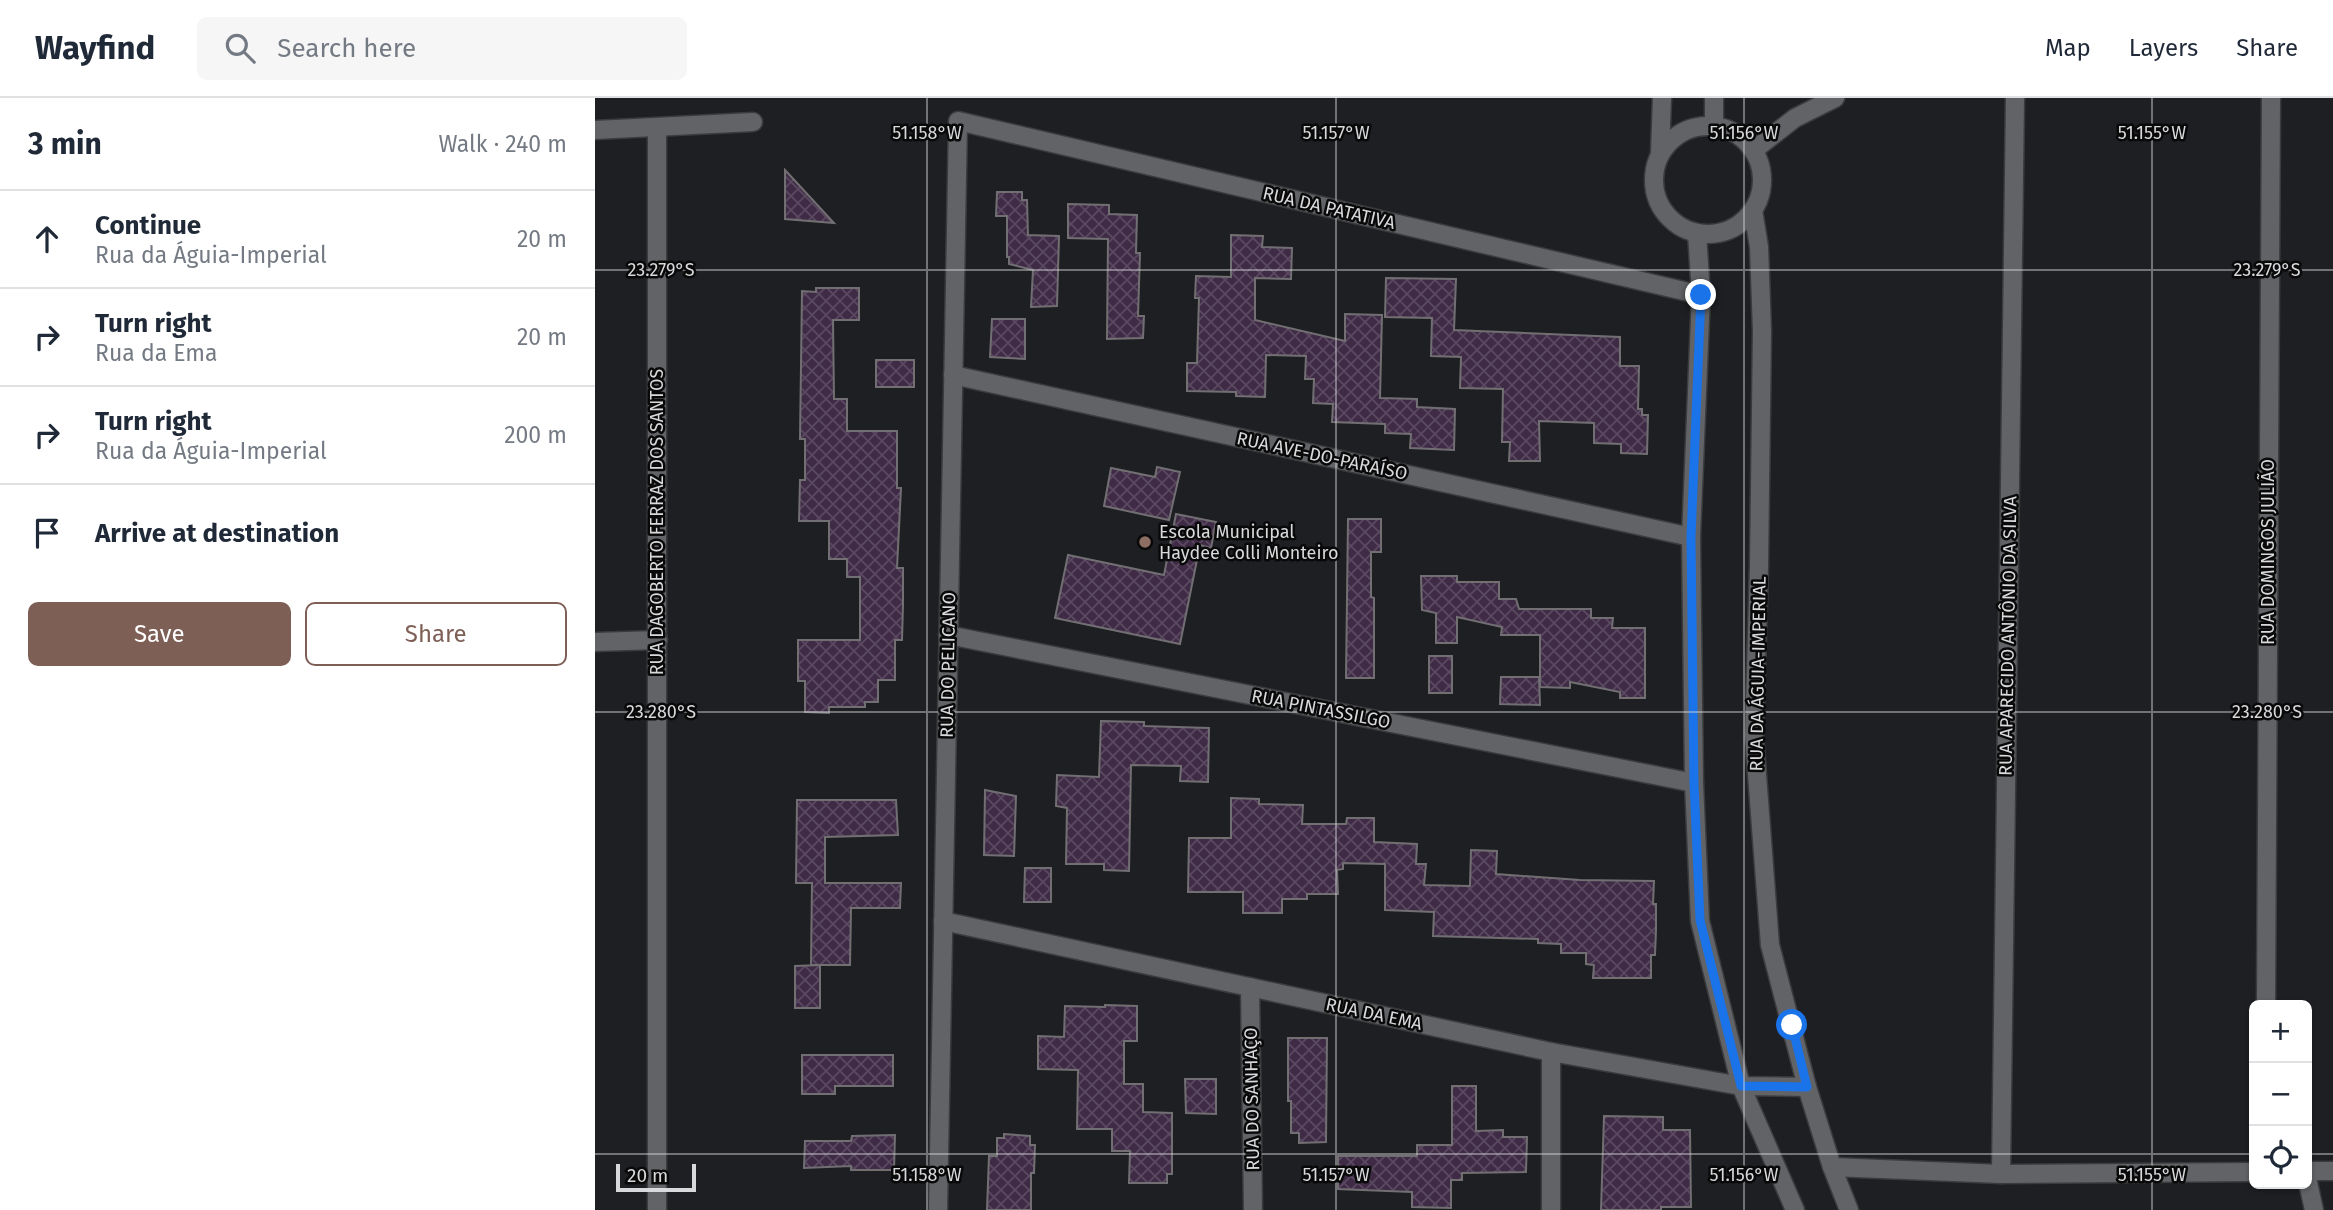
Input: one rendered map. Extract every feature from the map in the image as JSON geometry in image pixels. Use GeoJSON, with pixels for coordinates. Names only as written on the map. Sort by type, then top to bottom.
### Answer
{"type":"FeatureCollection","features":[{"type":"Feature","properties":{"kind":"street"},"geometry":{"type":"LineString","coordinates":[[1660,153],[1662,98]]}},
{"type":"Feature","properties":{"kind":"street"},"geometry":{"type":"LineString","coordinates":[[1714,98],[1714,126]]}},
{"type":"Feature","properties":{"kind":"street"},"geometry":{"type":"LineString","coordinates":[[1753,150],[1795,118],[1835,98]]}},
{"type":"Feature","properties":{"kind":"street","name":"RUA APARECIDO ANTÔNIO DA SILVA"},"geometry":{"type":"LineString","coordinates":[[2001,1174],[2015,98]]}},
{"type":"Feature","properties":{"kind":"street","name":"RUA DOMINGOS JULIÃO"},"geometry":{"type":"LineString","coordinates":[[2266,1000],[2271,98]]}},
{"type":"Feature","properties":{"kind":"street","name":"RUA DA PATATIVA"},"geometry":{"type":"LineString","coordinates":[[958,121],[1701,295]]}},
{"type":"Feature","properties":{"kind":"street","name":"RUA DO PELICANO"},"geometry":{"type":"LineString","coordinates":[[938,1210],[958,121]]}},
{"type":"Feature","properties":{"kind":"street"},"geometry":{"type":"LineString","coordinates":[[595,130],[753,122]]}},
{"type":"Feature","properties":{"kind":"street"},"geometry":{"type":"LineString","coordinates":[[1698,126],[1714,126],[1736,134],[1753,150],[1760,164],[1760,196],[1753,210],[1742,222],[1729,230],[1713,234],[1697,233],[1681,227],[1667,217],[1658,203],[1653,186],[1654,169],[1669,140],[1682,131],[1698,126]]}},
{"type":"Feature","properties":{"kind":"street","name":"RUA DAGOBERTO FERRAZ DOS SANTOS"},"geometry":{"type":"LineString","coordinates":[[657,128],[657,1210]]}},
{"type":"Feature","properties":{"kind":"street","name":"RUA DA ÁGUIA-IMPERIAL"},"geometry":{"type":"LineString","coordinates":[[1753,210],[1759,247],[1762,331],[1754,735],[1770,945],[1807,1087],[1832,1167],[1849,1210]]}},
{"type":"Feature","properties":{"kind":"street"},"geometry":{"type":"LineString","coordinates":[[1697,233],[1701,295],[1691,537],[1694,783],[1700,920],[1741,1086],[1795,1210]]}},
{"type":"Feature","properties":{"kind":"street","name":"RUA AVE-DO-PARAÍSO"},"geometry":{"type":"LineString","coordinates":[[953,375],[1691,537]]}},
{"type":"Feature","properties":{"kind":"street","name":"RUA PINTASSILGO"},"geometry":{"type":"LineString","coordinates":[[948,635],[1694,783]]}},
{"type":"Feature","properties":{"kind":"street"},"geometry":{"type":"LineString","coordinates":[[595,642],[658,640]]}},
{"type":"Feature","properties":{"kind":"street","name":"RUA DA EMA"},"geometry":{"type":"LineString","coordinates":[[943,921],[1551,1052],[1741,1086],[1807,1087]]}},
{"type":"Feature","properties":{"kind":"street","name":"RUA DO SANHAÇO"},"geometry":{"type":"LineString","coordinates":[[1250,987],[1253,1210]]}},
{"type":"Feature","properties":{"kind":"street"},"geometry":{"type":"LineString","coordinates":[[1551,1052],[1551,1210]]}},
{"type":"Feature","properties":{"kind":"street"},"geometry":{"type":"LineString","coordinates":[[1832,1167],[2001,1174],[2249,1172]]}},
{"type":"Feature","properties":{"kind":"street"},"geometry":{"type":"LineString","coordinates":[[2312,1171],[2333,1171]]}},
{"type":"Feature","properties":{"kind":"street"},"geometry":{"type":"LineString","coordinates":[[2309,1189],[2314,1210]]}},
{"type":"Feature","properties":{"kind":"building"},"geometry":{"type":"Polygon","coordinates":[[[785,170],[834,223],[785,219],[785,170]]]}},
{"type":"Feature","properties":{"kind":"building"},"geometry":{"type":"Polygon","coordinates":[[[997,192],[1022,192],[1022,200],[1027,200],[1028,235],[1059,236],[1057,306],[1031,307],[1033,270],[1009,264],[1007,216],[996,216],[997,192]]]}},
{"type":"Feature","properties":{"kind":"building"},"geometry":{"type":"Polygon","coordinates":[[[1068,204],[1109,205],[1109,214],[1137,215],[1136,253],[1140,253],[1138,316],[1144,316],[1143,338],[1107,339],[1108,239],[1068,238],[1068,204]]]}},
{"type":"Feature","properties":{"kind":"building"},"geometry":{"type":"Polygon","coordinates":[[[1231,235],[1263,236],[1262,247],[1292,248],[1291,279],[1255,278],[1255,320],[1345,341],[1345,314],[1382,315],[1380,398],[1417,399],[1417,407],[1455,409],[1454,450],[1410,448],[1411,434],[1385,433],[1385,424],[1332,422],[1333,404],[1313,403],[1314,379],[1305,379],[1306,356],[1266,355],[1265,397],[1236,396],[1236,392],[1187,391],[1187,363],[1197,363],[1199,298],[1195,298],[1196,276],[1231,277],[1231,235]]]}},
{"type":"Feature","properties":{"kind":"building"},"geometry":{"type":"Polygon","coordinates":[[[1386,278],[1456,279],[1454,330],[1620,337],[1620,366],[1639,366],[1638,409],[1642,409],[1642,415],[1648,415],[1647,454],[1621,453],[1621,444],[1594,443],[1594,423],[1539,421],[1540,461],[1509,461],[1510,442],[1502,442],[1503,389],[1460,388],[1461,357],[1431,356],[1432,318],[1385,317],[1386,278]]]}},
{"type":"Feature","properties":{"kind":"building"},"geometry":{"type":"Polygon","coordinates":[[[816,288],[859,288],[859,320],[833,320],[834,399],[847,399],[847,431],[897,431],[897,488],[901,488],[897,568],[903,568],[902,640],[895,640],[895,680],[878,680],[878,702],[865,702],[865,707],[829,707],[829,713],[805,712],[805,681],[798,681],[798,640],[860,640],[860,577],[847,577],[847,559],[829,559],[829,521],[799,521],[800,480],[805,480],[805,439],[800,439],[802,291],[816,292],[816,288]]]}},
{"type":"Feature","properties":{"kind":"building"},"geometry":{"type":"Polygon","coordinates":[[[992,319],[1025,319],[1025,359],[990,357],[992,319]]]}},
{"type":"Feature","properties":{"kind":"building"},"geometry":{"type":"Polygon","coordinates":[[[876,360],[914,360],[914,387],[876,387],[876,360]]]}},
{"type":"Feature","properties":{"kind":"building"},"geometry":{"type":"Polygon","coordinates":[[[1157,467],[1180,472],[1169,520],[1104,506],[1111,468],[1155,477],[1157,467]]]}},
{"type":"Feature","properties":{"kind":"building"},"geometry":{"type":"Polygon","coordinates":[[[1176,514],[1216,522],[1211,548],[1200,545],[1180,644],[1055,618],[1068,555],[1164,575],[1176,514]]]}},
{"type":"Feature","properties":{"kind":"building"},"geometry":{"type":"Polygon","coordinates":[[[1348,519],[1381,519],[1381,552],[1371,552],[1374,678],[1346,678],[1348,519]]]}},
{"type":"Feature","properties":{"kind":"building"},"geometry":{"type":"Polygon","coordinates":[[[1421,576],[1457,576],[1457,582],[1499,582],[1499,599],[1516,599],[1519,609],[1591,609],[1591,618],[1613,618],[1612,628],[1645,628],[1645,698],[1620,698],[1620,692],[1570,682],[1570,688],[1540,687],[1540,635],[1501,635],[1502,627],[1457,617],[1457,643],[1436,643],[1436,613],[1422,610],[1421,576]]]}},
{"type":"Feature","properties":{"kind":"building"},"geometry":{"type":"Polygon","coordinates":[[[1429,656],[1452,656],[1452,693],[1429,693],[1429,656]]]}},
{"type":"Feature","properties":{"kind":"building"},"geometry":{"type":"Polygon","coordinates":[[[1501,677],[1539,677],[1540,705],[1500,704],[1501,677]]]}},
{"type":"Feature","properties":{"kind":"building"},"geometry":{"type":"Polygon","coordinates":[[[1101,721],[1144,722],[1144,726],[1209,728],[1208,782],[1180,781],[1181,766],[1131,765],[1129,871],[1104,870],[1104,864],[1066,864],[1067,808],[1056,806],[1057,775],[1099,777],[1101,721]]]}},
{"type":"Feature","properties":{"kind":"building"},"geometry":{"type":"Polygon","coordinates":[[[985,790],[1016,796],[1014,856],[984,855],[985,790]]]}},
{"type":"Feature","properties":{"kind":"building"},"geometry":{"type":"Polygon","coordinates":[[[1231,798],[1259,799],[1259,804],[1303,805],[1302,824],[1346,824],[1347,818],[1374,818],[1374,842],[1417,844],[1416,864],[1426,864],[1424,885],[1470,886],[1471,850],[1497,851],[1496,874],[1580,880],[1654,881],[1656,930],[1655,955],[1651,955],[1651,978],[1593,978],[1594,965],[1586,964],[1586,953],[1561,953],[1561,944],[1538,943],[1538,939],[1433,936],[1434,912],[1385,910],[1385,864],[1343,863],[1343,869],[1337,870],[1338,894],[1307,894],[1307,899],[1282,899],[1282,913],[1243,913],[1243,892],[1188,892],[1189,838],[1231,838],[1231,798]]]}},
{"type":"Feature","properties":{"kind":"building"},"geometry":{"type":"Polygon","coordinates":[[[797,800],[896,800],[898,835],[825,837],[825,883],[901,883],[900,908],[851,908],[850,965],[811,965],[812,883],[796,883],[797,800]]]}},
{"type":"Feature","properties":{"kind":"building"},"geometry":{"type":"Polygon","coordinates":[[[1025,868],[1051,868],[1051,902],[1024,902],[1025,868]]]}},
{"type":"Feature","properties":{"kind":"building"},"geometry":{"type":"Polygon","coordinates":[[[820,965],[820,1008],[795,1008],[795,966],[820,965]]]}},
{"type":"Feature","properties":{"kind":"building"},"geometry":{"type":"Polygon","coordinates":[[[1065,1006],[1137,1006],[1137,1041],[1124,1041],[1124,1084],[1143,1084],[1143,1112],[1172,1113],[1172,1174],[1167,1174],[1167,1183],[1129,1183],[1130,1151],[1112,1151],[1112,1129],[1077,1129],[1078,1070],[1038,1069],[1038,1036],[1064,1037],[1065,1006]]]}},
{"type":"Feature","properties":{"kind":"building"},"geometry":{"type":"Polygon","coordinates":[[[1288,1038],[1327,1038],[1326,1142],[1299,1143],[1299,1133],[1291,1133],[1288,1038]]]}},
{"type":"Feature","properties":{"kind":"building"},"geometry":{"type":"Polygon","coordinates":[[[802,1055],[893,1055],[893,1086],[835,1086],[835,1094],[802,1094],[802,1055]]]}},
{"type":"Feature","properties":{"kind":"building"},"geometry":{"type":"Polygon","coordinates":[[[1185,1079],[1216,1079],[1216,1114],[1186,1113],[1185,1079]]]}},
{"type":"Feature","properties":{"kind":"building"},"geometry":{"type":"Polygon","coordinates":[[[1452,1086],[1476,1086],[1476,1131],[1503,1130],[1503,1137],[1527,1137],[1526,1172],[1462,1173],[1462,1180],[1451,1180],[1451,1208],[1412,1207],[1412,1192],[1338,1189],[1338,1156],[1417,1156],[1417,1145],[1452,1145],[1452,1086]]]}},
{"type":"Feature","properties":{"kind":"building"},"geometry":{"type":"Polygon","coordinates":[[[1604,1116],[1663,1117],[1663,1130],[1690,1130],[1691,1207],[1601,1210],[1604,1116]]]}},
{"type":"Feature","properties":{"kind":"building"},"geometry":{"type":"Polygon","coordinates":[[[1004,1134],[1030,1136],[1030,1145],[1035,1145],[1034,1173],[1031,1173],[1031,1210],[987,1210],[989,1156],[997,1156],[997,1138],[1004,1138],[1004,1134]]]}},
{"type":"Feature","properties":{"kind":"building"},"geometry":{"type":"Polygon","coordinates":[[[895,1135],[894,1170],[851,1170],[851,1166],[804,1168],[805,1141],[851,1141],[852,1136],[895,1135]]]}},
{"type":"Feature","properties":{"kind":"place","name":"Escola Municipal Haydee Colli Monteiro"},"geometry":{"type":"Point","coordinates":[1145,542]}},
{"type":"Feature","properties":{"kind":"route"},"geometry":{"type":"LineString","coordinates":[[1701,295],[1691,537],[1694,783],[1700,920],[1741,1086],[1807,1087],[1792,1025]]}}]}
